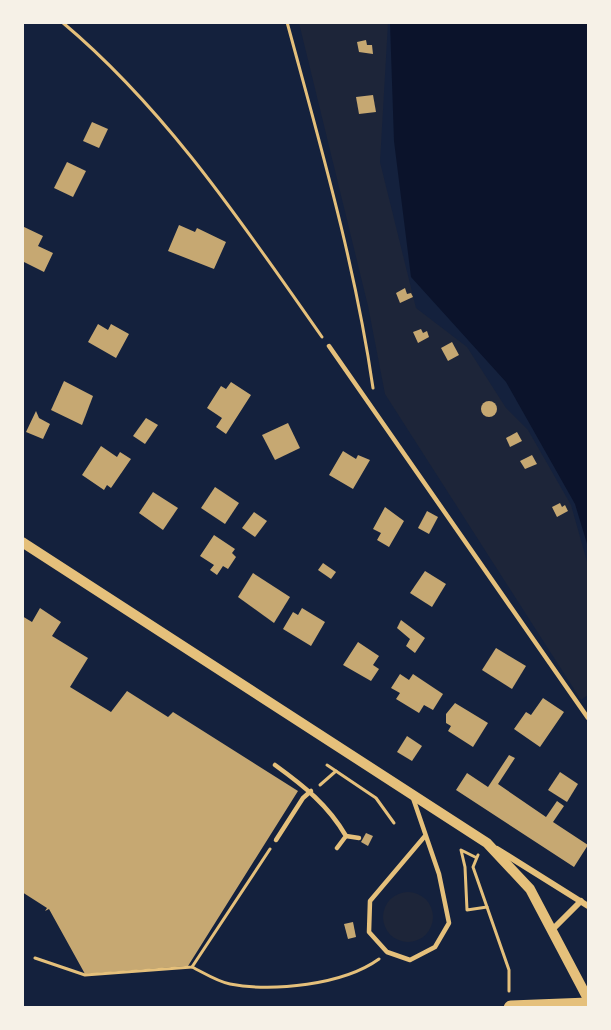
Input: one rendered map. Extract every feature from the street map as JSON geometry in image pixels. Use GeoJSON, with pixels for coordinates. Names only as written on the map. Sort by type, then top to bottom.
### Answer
{"type":"FeatureCollection","features":[{"type":"Feature","properties":{"kind":"main road"},"geometry":{"type":"LineString","coordinates":[[510,1002],[588,1005]]}},
{"type":"Feature","properties":{"kind":"street"},"geometry":{"type":"LineString","coordinates":[[22,542],[588,906]]}},
{"type":"Feature","properties":{"kind":"street"},"geometry":{"type":"LineString","coordinates":[[487,843],[530,889],[588,999]]}},
{"type":"Feature","properties":{"kind":"street"},"geometry":{"type":"LineString","coordinates":[[552,930],[581,902]]}},
{"type":"Feature","properties":{"kind":"lane"},"geometry":{"type":"LineString","coordinates":[[329,346],[588,718]]}},
{"type":"Feature","properties":{"kind":"lane"},"geometry":{"type":"LineString","coordinates":[[275,765],[311,791],[335,818],[346,836],[359,838]]}},
{"type":"Feature","properties":{"kind":"lane"},"geometry":{"type":"LineString","coordinates":[[276,840],[303,798],[311,791]]}},
{"type":"Feature","properties":{"kind":"lane"},"geometry":{"type":"LineString","coordinates":[[412,792],[439,874],[449,923],[435,947],[410,960],[387,952],[369,932],[370,901],[425,836]]}},
{"type":"Feature","properties":{"kind":"lane"},"geometry":{"type":"LineString","coordinates":[[337,848],[346,836]]}},
{"type":"Feature","properties":{"kind":"path"},"geometry":{"type":"LineString","coordinates":[[62,22],[143,99],[236,214],[329,346]]}},
{"type":"Feature","properties":{"kind":"path"},"geometry":{"type":"LineString","coordinates":[[287,22],[341,222],[362,314],[378,418]]}},
{"type":"Feature","properties":{"kind":"path"},"geometry":{"type":"LineString","coordinates":[[327,765],[376,798],[394,823]]}},
{"type":"Feature","properties":{"kind":"path"},"geometry":{"type":"LineString","coordinates":[[311,791],[332,777],[336,771]]}},
{"type":"Feature","properties":{"kind":"path"},"geometry":{"type":"LineString","coordinates":[[192,967],[276,840]]}},
{"type":"Feature","properties":{"kind":"path"},"geometry":{"type":"LineString","coordinates":[[487,907],[467,910],[465,867],[461,850],[476,858],[473,867],[487,907],[509,970],[510,1002]]}},
{"type":"Feature","properties":{"kind":"path"},"geometry":{"type":"LineString","coordinates":[[35,958],[85,975],[192,967],[228,984],[277,988],[323,980],[360,969],[387,952]]}},
{"type":"Feature","properties":{"kind":"shaded area"},"geometry":{"type":"Polygon","coordinates":[[[299,23],[388,23],[380,162],[416,308],[467,347],[506,408],[528,430],[571,505],[588,565],[588,695],[581,700],[385,394],[368,306],[299,23]]]}},
{"type":"Feature","properties":{"kind":"shaded area"},"geometry":{"type":"Polygon","coordinates":[[[390,23],[588,23],[588,547],[575,504],[506,382],[411,277],[394,141],[390,23]]]}},
{"type":"Feature","properties":{"kind":"shaded area"},"geometry":{"type":"Polygon","coordinates":[[[403,892],[413,892],[426,899],[433,912],[433,922],[426,935],[413,942],[403,942],[394,938],[387,931],[383,922],[383,912],[387,903],[394,896],[403,892]]]}},
{"type":"Feature","properties":{"kind":"building"},"geometry":{"type":"Polygon","coordinates":[[[366,40],[367,45],[372,45],[373,54],[359,52],[357,42],[366,40]]]}},
{"type":"Feature","properties":{"kind":"building"},"geometry":{"type":"Polygon","coordinates":[[[373,95],[376,112],[359,114],[356,97],[373,95]]]}},
{"type":"Feature","properties":{"kind":"building"},"geometry":{"type":"Polygon","coordinates":[[[92,122],[108,129],[99,148],[83,141],[92,122]]]}},
{"type":"Feature","properties":{"kind":"building"},"geometry":{"type":"Polygon","coordinates":[[[67,162],[86,171],[73,197],[54,188],[67,162]]]}},
{"type":"Feature","properties":{"kind":"building"},"geometry":{"type":"Polygon","coordinates":[[[179,225],[195,232],[197,228],[226,242],[214,269],[168,251],[179,225]]]}},
{"type":"Feature","properties":{"kind":"building"},"geometry":{"type":"Polygon","coordinates":[[[22,226],[43,236],[38,246],[53,253],[44,272],[22,261],[22,226]]]}},
{"type":"Feature","properties":{"kind":"building"},"geometry":{"type":"Polygon","coordinates":[[[405,288],[407,294],[411,293],[413,297],[400,303],[396,293],[405,288]]]}},
{"type":"Feature","properties":{"kind":"building"},"geometry":{"type":"Polygon","coordinates":[[[98,324],[108,330],[111,324],[129,334],[116,358],[88,342],[98,324]]]}},
{"type":"Feature","properties":{"kind":"building"},"geometry":{"type":"Polygon","coordinates":[[[421,329],[423,333],[427,331],[429,337],[418,343],[413,332],[421,329]]]}},
{"type":"Feature","properties":{"kind":"building"},"geometry":{"type":"Polygon","coordinates":[[[452,342],[459,355],[448,361],[441,348],[452,342]]]}},
{"type":"Feature","properties":{"kind":"building"},"geometry":{"type":"Polygon","coordinates":[[[64,381],[93,396],[82,425],[51,410],[64,381]]]}},
{"type":"Feature","properties":{"kind":"building"},"geometry":{"type":"Polygon","coordinates":[[[231,382],[251,395],[226,434],[216,427],[222,418],[207,408],[221,386],[226,389],[231,382]]]}},
{"type":"Feature","properties":{"kind":"building"},"geometry":{"type":"Polygon","coordinates":[[[489,401],[495,403],[497,409],[495,415],[489,417],[483,415],[481,409],[483,403],[489,401]]]}},
{"type":"Feature","properties":{"kind":"building"},"geometry":{"type":"Polygon","coordinates":[[[36,411],[39,418],[50,424],[43,439],[26,432],[36,411]]]}},
{"type":"Feature","properties":{"kind":"building"},"geometry":{"type":"Polygon","coordinates":[[[146,418],[158,425],[145,444],[133,436],[146,418]]]}},
{"type":"Feature","properties":{"kind":"building"},"geometry":{"type":"Polygon","coordinates":[[[288,423],[300,448],[275,460],[262,435],[288,423]]]}},
{"type":"Feature","properties":{"kind":"building"},"geometry":{"type":"Polygon","coordinates":[[[517,432],[522,441],[510,447],[506,438],[517,432]]]}},
{"type":"Feature","properties":{"kind":"building"},"geometry":{"type":"Polygon","coordinates":[[[101,446],[117,457],[120,452],[131,459],[111,488],[107,485],[104,490],[82,475],[101,446]]]}},
{"type":"Feature","properties":{"kind":"building"},"geometry":{"type":"Polygon","coordinates":[[[343,451],[356,459],[358,455],[370,460],[353,489],[329,475],[343,451]]]}},
{"type":"Feature","properties":{"kind":"building"},"geometry":{"type":"Polygon","coordinates":[[[532,455],[537,464],[525,469],[520,461],[532,455]]]}},
{"type":"Feature","properties":{"kind":"building"},"geometry":{"type":"Polygon","coordinates":[[[215,487],[239,503],[225,524],[201,508],[215,487]]]}},
{"type":"Feature","properties":{"kind":"building"},"geometry":{"type":"Polygon","coordinates":[[[153,492],[178,508],[163,530],[139,513],[153,492]]]}},
{"type":"Feature","properties":{"kind":"building"},"geometry":{"type":"Polygon","coordinates":[[[560,503],[562,507],[565,505],[568,511],[557,517],[552,507],[560,503]]]}},
{"type":"Feature","properties":{"kind":"building"},"geometry":{"type":"Polygon","coordinates":[[[385,507],[404,521],[389,547],[377,540],[381,533],[373,529],[385,507]]]}},
{"type":"Feature","properties":{"kind":"building"},"geometry":{"type":"Polygon","coordinates":[[[427,511],[438,517],[429,534],[418,528],[427,511]]]}},
{"type":"Feature","properties":{"kind":"building"},"geometry":{"type":"Polygon","coordinates":[[[254,512],[267,521],[255,537],[242,528],[254,512]]]}},
{"type":"Feature","properties":{"kind":"building"},"geometry":{"type":"Polygon","coordinates":[[[214,535],[235,549],[232,553],[236,557],[228,569],[223,566],[217,575],[210,570],[214,565],[200,556],[214,535]]]}},
{"type":"Feature","properties":{"kind":"building"},"geometry":{"type":"Polygon","coordinates":[[[323,563],[336,572],[331,579],[318,570],[323,563]]]}},
{"type":"Feature","properties":{"kind":"building"},"geometry":{"type":"Polygon","coordinates":[[[425,571],[446,584],[432,607],[410,593],[425,571]]]}},
{"type":"Feature","properties":{"kind":"building"},"geometry":{"type":"Polygon","coordinates":[[[253,573],[290,597],[274,623],[238,597],[253,573]]]}},
{"type":"Feature","properties":{"kind":"building"},"geometry":{"type":"Polygon","coordinates":[[[40,608],[61,622],[52,636],[88,658],[70,687],[111,712],[127,691],[168,717],[173,712],[298,791],[188,966],[85,974],[49,909],[45,911],[47,908],[22,892],[22,616],[32,622],[40,608]]]}},
{"type":"Feature","properties":{"kind":"building"},"geometry":{"type":"Polygon","coordinates":[[[302,608],[325,622],[311,646],[283,629],[293,612],[298,615],[302,608]]]}},
{"type":"Feature","properties":{"kind":"building"},"geometry":{"type":"Polygon","coordinates":[[[401,620],[425,638],[415,653],[406,646],[410,639],[397,628],[401,620]]]}},
{"type":"Feature","properties":{"kind":"building"},"geometry":{"type":"Polygon","coordinates":[[[358,642],[379,656],[373,665],[379,669],[371,681],[343,665],[358,642]]]}},
{"type":"Feature","properties":{"kind":"building"},"geometry":{"type":"Polygon","coordinates":[[[496,648],[526,666],[512,689],[482,670],[496,648]]]}},
{"type":"Feature","properties":{"kind":"building"},"geometry":{"type":"Polygon","coordinates":[[[400,674],[409,680],[413,674],[443,694],[433,710],[424,705],[419,713],[396,699],[400,693],[391,688],[400,674]]]}},
{"type":"Feature","properties":{"kind":"building"},"geometry":{"type":"Polygon","coordinates":[[[543,698],[564,712],[540,747],[514,729],[526,712],[531,715],[543,698]]]}},
{"type":"Feature","properties":{"kind":"building"},"geometry":{"type":"Polygon","coordinates":[[[455,703],[488,723],[473,747],[448,731],[451,726],[446,723],[446,714],[455,703]]]}},
{"type":"Feature","properties":{"kind":"building"},"geometry":{"type":"Polygon","coordinates":[[[407,736],[422,746],[412,761],[397,752],[407,736]]]}},
{"type":"Feature","properties":{"kind":"building"},"geometry":{"type":"Polygon","coordinates":[[[509,755],[515,758],[498,784],[546,817],[557,801],[564,806],[553,822],[588,845],[574,867],[456,790],[467,773],[488,787],[509,755]]]}},
{"type":"Feature","properties":{"kind":"building"},"geometry":{"type":"Polygon","coordinates":[[[560,772],[578,784],[567,802],[548,790],[560,772]]]}},
{"type":"Feature","properties":{"kind":"building"},"geometry":{"type":"Polygon","coordinates":[[[366,833],[373,836],[368,846],[361,842],[366,833]]]}},
{"type":"Feature","properties":{"kind":"building"},"geometry":{"type":"Polygon","coordinates":[[[353,922],[356,937],[348,939],[344,924],[353,922]]]}}]}
